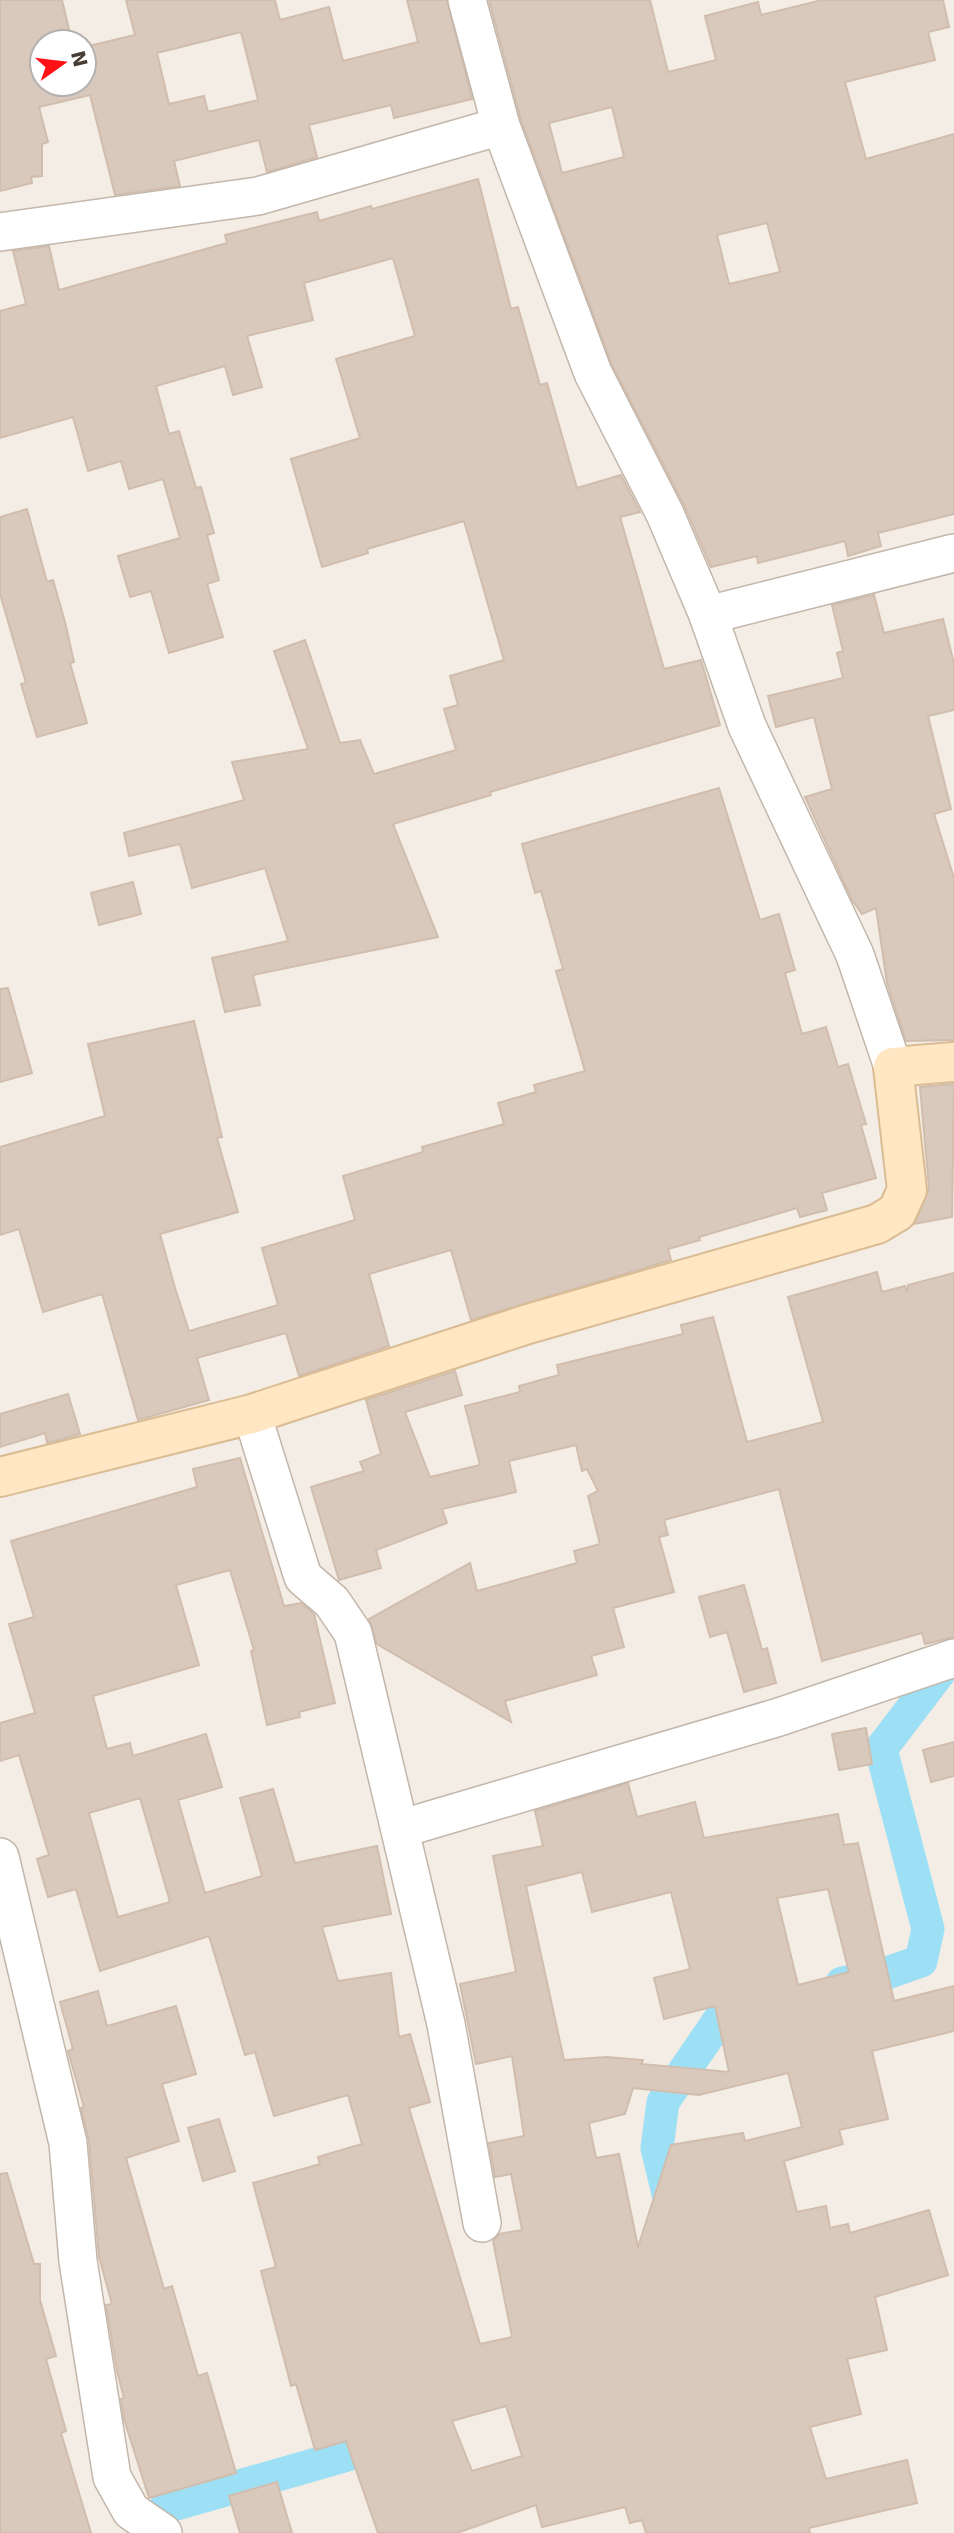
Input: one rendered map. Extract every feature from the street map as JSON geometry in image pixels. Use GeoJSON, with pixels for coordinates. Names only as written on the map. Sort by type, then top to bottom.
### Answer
{"type":"FeatureCollection","features":[{"type":"Feature","properties":{"kind":"street"},"geometry":{"type":"LineString","coordinates":[[0,1477],[252,1414],[528,1324],[877,1224],[897,1212],[907,1190],[893,1067],[855,956],[747,726],[708,615],[664,514],[593,373],[501,126],[467,0]]}},
{"type":"Feature","properties":{"kind":"street"},"geometry":{"type":"LineString","coordinates":[[0,232],[258,195],[501,126]]}},
{"type":"Feature","properties":{"kind":"street"},"geometry":{"type":"LineString","coordinates":[[708,615],[954,553]]}},
{"type":"Feature","properties":{"kind":"street"},"geometry":{"type":"LineString","coordinates":[[893,1067],[954,1062]]}},
{"type":"Feature","properties":{"kind":"street"},"geometry":{"type":"LineString","coordinates":[[252,1414],[303,1577],[332,1602],[353,1633],[446,2024],[482,2223]]}},
{"type":"Feature","properties":{"kind":"street"},"geometry":{"type":"LineString","coordinates":[[400,1829],[779,1717],[954,1658]]}},
{"type":"Feature","properties":{"kind":"street"},"geometry":{"type":"LineString","coordinates":[[0,1857],[68,2143],[78,2261],[112,2477],[131,2511],[163,2533]]}},
{"type":"Feature","properties":{"kind":"building"},"geometry":{"type":"Polygon","coordinates":[[[0,0],[62,0],[69,28],[28,28],[28,98],[77,98],[39,107],[48,142],[42,144],[42,176],[31,177],[32,183],[0,191],[0,0]]]}},
{"type":"Feature","properties":{"kind":"building"},"geometry":{"type":"Polygon","coordinates":[[[126,0],[275,0],[280,20],[329,7],[343,61],[418,42],[407,0],[447,0],[472,99],[394,118],[391,105],[309,125],[317,157],[267,172],[259,140],[174,161],[180,186],[115,195],[91,98],[98,98],[98,44],[135,35],[126,0]],[[241,32],[157,53],[169,104],[204,96],[208,112],[258,100],[241,32]]]}},
{"type":"Feature","properties":{"kind":"building"},"geometry":{"type":"Polygon","coordinates":[[[489,0],[650,0],[668,72],[716,60],[705,16],[758,2],[761,15],[822,0],[943,0],[949,27],[928,32],[935,60],[845,82],[866,159],[954,134],[954,514],[878,533],[881,546],[848,556],[845,541],[758,563],[757,556],[711,567],[684,505],[612,365],[521,120],[489,0]],[[612,107],[549,123],[562,173],[624,157],[612,107]],[[767,223],[717,235],[729,284],[780,272],[767,223]]]}},
{"type":"Feature","properties":{"kind":"building"},"geometry":{"type":"Polygon","coordinates":[[[478,179],[511,309],[518,307],[540,385],[547,383],[577,488],[621,475],[640,512],[620,517],[664,669],[701,660],[720,725],[490,792],[491,795],[393,824],[438,937],[253,975],[260,1005],[225,1012],[212,958],[288,941],[265,868],[192,888],[180,844],[129,856],[124,833],[244,800],[232,762],[308,749],[274,651],[305,640],[340,743],[360,740],[374,774],[456,750],[444,709],[458,705],[450,676],[504,660],[464,521],[367,549],[368,553],[322,567],[291,459],[360,438],[336,359],[415,336],[393,258],[304,283],[313,320],[247,336],[262,387],[233,395],[225,366],[156,386],[169,434],[179,431],[196,488],[201,487],[214,533],[207,535],[219,580],[207,584],[223,637],[169,653],[151,591],[130,597],[118,556],[180,538],[163,479],[129,489],[121,461],[88,471],[73,417],[0,438],[0,311],[26,304],[13,251],[49,246],[59,290],[227,243],[225,235],[317,212],[319,221],[478,179]]]}},
{"type":"Feature","properties":{"kind":"building"},"geometry":{"type":"Polygon","coordinates":[[[27,509],[47,582],[53,580],[65,622],[74,662],[70,663],[87,723],[37,737],[21,684],[26,683],[0,594],[0,517],[27,509]]]}},
{"type":"Feature","properties":{"kind":"building"},"geometry":{"type":"Polygon","coordinates":[[[874,595],[884,633],[943,619],[954,664],[954,710],[928,716],[951,809],[934,814],[954,878],[954,1040],[906,1041],[887,983],[876,908],[862,914],[852,900],[805,797],[832,789],[814,717],[776,727],[768,696],[843,678],[837,653],[843,651],[832,605],[874,595]]]}},
{"type":"Feature","properties":{"kind":"building"},"geometry":{"type":"Polygon","coordinates":[[[719,788],[760,920],[779,914],[795,970],[785,973],[802,1034],[826,1027],[838,1067],[848,1064],[866,1124],[861,1125],[876,1178],[822,1193],[827,1210],[800,1217],[797,1208],[699,1237],[700,1240],[668,1249],[671,1260],[471,1320],[451,1250],[369,1274],[389,1346],[299,1376],[286,1333],[197,1358],[209,1400],[138,1420],[102,1294],[43,1312],[19,1229],[0,1235],[0,1147],[105,1116],[88,1044],[194,1021],[222,1137],[217,1138],[238,1212],[160,1234],[175,1288],[189,1331],[278,1305],[262,1248],[355,1220],[343,1176],[423,1152],[422,1147],[504,1124],[498,1103],[536,1092],[534,1085],[585,1071],[556,971],[563,969],[541,891],[535,893],[522,844],[719,788]]]}},
{"type":"Feature","properties":{"kind":"building"},"geometry":{"type":"Polygon","coordinates":[[[133,882],[141,914],[99,925],[91,893],[133,882]]]}},
{"type":"Feature","properties":{"kind":"building"},"geometry":{"type":"Polygon","coordinates":[[[8,988],[32,1073],[0,1082],[0,989],[8,988]]]}},
{"type":"Feature","properties":{"kind":"building"},"geometry":{"type":"Polygon","coordinates":[[[954,1084],[952,1217],[914,1224],[929,1188],[920,1087],[954,1084]]]}},
{"type":"Feature","properties":{"kind":"building"},"geometry":{"type":"Polygon","coordinates":[[[877,1272],[882,1292],[905,1286],[907,1292],[908,1285],[954,1273],[954,1637],[925,1644],[922,1633],[822,1661],[779,1489],[664,1520],[668,1535],[659,1537],[674,1592],[613,1608],[624,1647],[591,1656],[597,1675],[505,1701],[511,1722],[377,1644],[369,1619],[470,1563],[477,1591],[577,1563],[574,1551],[600,1544],[588,1496],[598,1491],[587,1469],[582,1471],[576,1445],[509,1461],[516,1492],[442,1509],[447,1523],[376,1550],[381,1568],[339,1580],[311,1487],[364,1471],[360,1462],[381,1454],[366,1400],[455,1371],[462,1395],[405,1412],[430,1477],[480,1465],[465,1406],[520,1392],[519,1386],[559,1375],[557,1365],[683,1334],[681,1325],[713,1317],[747,1442],[823,1422],[788,1297],[877,1272]]]}},
{"type":"Feature","properties":{"kind":"building"},"geometry":{"type":"Polygon","coordinates":[[[68,1394],[80,1434],[47,1443],[45,1433],[0,1447],[0,1414],[68,1394]]]}},
{"type":"Feature","properties":{"kind":"building"},"geometry":{"type":"Polygon","coordinates":[[[240,1458],[284,1606],[301,1603],[314,1614],[335,1703],[299,1712],[300,1717],[267,1725],[251,1651],[254,1650],[230,1570],[176,1585],[199,1665],[93,1696],[107,1749],[130,1743],[133,1756],[206,1734],[222,1787],[178,1800],[205,1893],[262,1876],[240,1798],[273,1789],[295,1863],[377,1846],[391,1914],[322,1927],[338,1981],[391,1973],[399,2037],[410,2034],[430,2102],[409,2108],[480,2344],[512,2337],[493,2241],[499,2234],[522,2230],[511,2174],[495,2177],[489,2143],[524,2136],[512,2056],[476,2064],[460,1984],[516,1972],[493,1856],[543,1846],[535,1811],[628,1783],[637,1817],[695,1802],[704,1838],[838,1814],[844,1845],[858,1843],[894,2001],[954,1986],[954,2031],[872,2051],[888,2119],[839,2130],[843,2144],[784,2161],[797,2212],[826,2206],[830,2228],[848,2224],[850,2233],[929,2210],[948,2275],[875,2297],[887,2350],[847,2359],[861,2414],[810,2427],[826,2479],[907,2460],[917,2503],[809,2528],[810,2533],[646,2533],[642,2520],[630,2523],[625,2507],[542,2527],[536,2505],[457,2533],[378,2533],[346,2441],[315,2450],[296,2384],[291,2386],[261,2271],[276,2267],[253,2183],[320,2164],[318,2157],[362,2144],[348,2095],[274,2116],[255,2052],[245,2055],[209,1936],[100,1971],[76,1889],[48,1897],[37,1859],[49,1855],[19,1755],[0,1761],[0,1723],[35,1713],[9,1624],[34,1617],[11,1541],[197,1487],[193,1469],[240,1458]],[[140,1798],[89,1813],[118,1917],[170,1902],[140,1798]],[[582,1872],[526,1886],[564,2060],[607,2057],[643,2060],[641,2064],[729,2072],[715,2006],[664,2019],[654,1978],[690,1969],[671,1892],[592,1912],[582,1872]],[[828,1889],[777,1898],[798,1985],[849,1972],[828,1889]],[[788,2073],[699,2095],[633,2088],[625,2114],[589,2123],[596,2158],[619,2154],[638,2247],[671,2145],[743,2133],[745,2141],[802,2127],[788,2073]],[[506,2406],[452,2421],[472,2471],[522,2456],[506,2406]]]}},
{"type":"Feature","properties":{"kind":"building"},"geometry":{"type":"Polygon","coordinates":[[[744,1585],[762,1650],[767,1648],[776,1683],[744,1692],[727,1632],[710,1637],[699,1597],[744,1585]]]}},
{"type":"Feature","properties":{"kind":"building"},"geometry":{"type":"Polygon","coordinates":[[[866,1728],[872,1764],[839,1770],[832,1734],[866,1728]]]}},
{"type":"Feature","properties":{"kind":"building"},"geometry":{"type":"Polygon","coordinates":[[[954,1742],[954,1776],[931,1782],[923,1750],[954,1742]]]}},
{"type":"Feature","properties":{"kind":"building"},"geometry":{"type":"Polygon","coordinates":[[[98,1991],[107,2026],[176,2006],[196,2074],[162,2084],[179,2141],[126,2158],[164,2289],[172,2286],[198,2376],[207,2373],[236,2473],[149,2498],[124,2419],[121,2399],[124,2398],[106,2305],[112,2304],[99,2257],[89,2141],[81,2108],[84,2107],[68,2051],[73,2049],[60,2002],[98,1991]]]}},
{"type":"Feature","properties":{"kind":"building"},"geometry":{"type":"Polygon","coordinates":[[[219,2119],[235,2171],[203,2181],[188,2128],[219,2119]]]}},
{"type":"Feature","properties":{"kind":"building"},"geometry":{"type":"Polygon","coordinates":[[[7,2173],[34,2264],[40,2264],[40,2300],[56,2356],[46,2359],[66,2431],[61,2433],[91,2533],[0,2533],[0,2174],[7,2173]]]}},
{"type":"Feature","properties":{"kind":"building"},"geometry":{"type":"Polygon","coordinates":[[[277,2482],[292,2533],[240,2533],[229,2496],[277,2482]]]}},
{"type":"Feature","properties":{"kind":"waterway"},"geometry":{"type":"LineString","coordinates":[[842,1983],[887,1973],[921,1961],[928,1929],[881,1749],[939,1673]]}},
{"type":"Feature","properties":{"kind":"waterway"},"geometry":{"type":"LineString","coordinates":[[673,2214],[657,2148],[663,2102],[728,2007],[755,2001]]}},
{"type":"Feature","properties":{"kind":"waterway"},"geometry":{"type":"LineString","coordinates":[[148,2533],[166,2507],[393,2442]]}}]}
